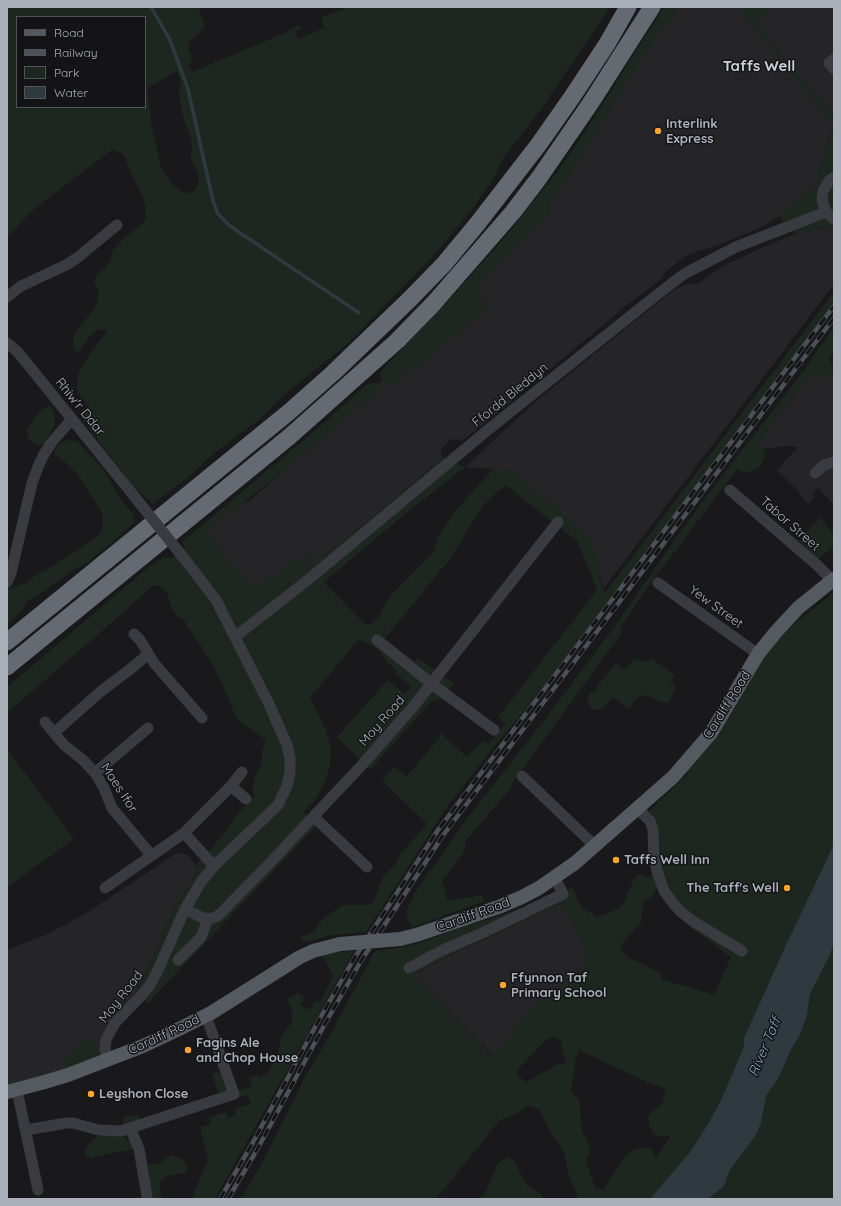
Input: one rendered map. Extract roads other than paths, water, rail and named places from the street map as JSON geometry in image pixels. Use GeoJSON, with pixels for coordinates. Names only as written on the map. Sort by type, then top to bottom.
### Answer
{"type":"FeatureCollection","features":[{"type":"Feature","properties":{"kind":"highway"},"geometry":{"type":"LineString","coordinates":[[7,642],[289,412],[333,373],[411,298],[444,264],[535,150],[572,97],[628,7]]}},
{"type":"Feature","properties":{"kind":"highway"},"geometry":{"type":"LineString","coordinates":[[7,667],[288,437],[397,340],[433,304],[508,218],[539,178],[590,104],[652,7]]}},
{"type":"Feature","properties":{"kind":"main road","name":"Cardiff Road"},"geometry":{"type":"LineString","coordinates":[[12,1091],[68,1075],[108,1060],[177,1030],[206,1016],[300,957],[313,951],[340,944],[400,939],[416,936],[501,906],[534,891],[555,878],[595,846],[673,777],[711,733],[758,654],[785,620],[833,579]]}},
{"type":"Feature","properties":{"kind":"street"},"geometry":{"type":"LineString","coordinates":[[834,59],[829,63],[834,69]]}},
{"type":"Feature","properties":{"kind":"street"},"geometry":{"type":"LineString","coordinates":[[830,216],[822,200],[823,191],[829,181],[834,177]]}},
{"type":"Feature","properties":{"kind":"street","name":"Ffordd Bleddyn"},"geometry":{"type":"LineString","coordinates":[[235,637],[309,579],[500,420],[684,274],[736,247],[830,216]]}},
{"type":"Feature","properties":{"kind":"street"},"geometry":{"type":"LineString","coordinates":[[7,297],[21,286],[66,265],[77,258],[117,225]]}},
{"type":"Feature","properties":{"kind":"street","name":"Rhiw'r Ddar"},"geometry":{"type":"LineString","coordinates":[[7,343],[17,351],[130,491]]}},
{"type":"Feature","properties":{"kind":"street"},"geometry":{"type":"LineString","coordinates":[[7,582],[11,573],[32,483],[38,467],[51,443],[72,419]]}},
{"type":"Feature","properties":{"kind":"street"},"geometry":{"type":"LineString","coordinates":[[815,473],[824,465],[834,462]]}},
{"type":"Feature","properties":{"kind":"street","name":"Tabor Street"},"geometry":{"type":"LineString","coordinates":[[730,490],[833,579]]}},
{"type":"Feature","properties":{"kind":"street","name":"Moy Road"},"geometry":{"type":"LineString","coordinates":[[108,1060],[105,1049],[106,1040],[110,1032],[115,1023],[150,985],[158,972],[185,909],[201,882],[214,866],[278,805],[288,786],[290,772],[290,758],[284,737],[216,600],[130,491]]}},
{"type":"Feature","properties":{"kind":"street","name":"Moy Road"},"geometry":{"type":"LineString","coordinates":[[208,919],[216,917],[221,913],[314,817],[366,760],[432,684],[465,639],[558,522]]}},
{"type":"Feature","properties":{"kind":"street","name":"Yew Street"},"geometry":{"type":"LineString","coordinates":[[658,583],[758,654]]}},
{"type":"Feature","properties":{"kind":"street"},"geometry":{"type":"LineString","coordinates":[[134,634],[140,640],[148,654],[161,671],[202,718]]}},
{"type":"Feature","properties":{"kind":"street"},"geometry":{"type":"LineString","coordinates":[[377,640],[432,684],[494,730]]}},
{"type":"Feature","properties":{"kind":"street"},"geometry":{"type":"LineString","coordinates":[[54,733],[100,692],[148,654]]}},
{"type":"Feature","properties":{"kind":"street","name":"Maes Ifor"},"geometry":{"type":"LineString","coordinates":[[44,722],[64,745],[83,760],[95,773],[104,788],[112,808],[151,855]]}},
{"type":"Feature","properties":{"kind":"street"},"geometry":{"type":"LineString","coordinates":[[95,773],[148,728]]}},
{"type":"Feature","properties":{"kind":"street"},"geometry":{"type":"LineString","coordinates":[[105,888],[184,833],[231,786],[242,772]]}},
{"type":"Feature","properties":{"kind":"street"},"geometry":{"type":"LineString","coordinates":[[522,776],[595,846]]}},
{"type":"Feature","properties":{"kind":"street"},"geometry":{"type":"LineString","coordinates":[[231,786],[246,800]]}},
{"type":"Feature","properties":{"kind":"street"},"geometry":{"type":"LineString","coordinates":[[638,809],[650,821],[653,829],[654,857],[664,891],[680,911],[694,922],[742,951]]}},
{"type":"Feature","properties":{"kind":"street"},"geometry":{"type":"LineString","coordinates":[[314,817],[367,867]]}},
{"type":"Feature","properties":{"kind":"street"},"geometry":{"type":"LineString","coordinates":[[184,833],[214,866]]}},
{"type":"Feature","properties":{"kind":"street"},"geometry":{"type":"LineString","coordinates":[[409,968],[443,950],[563,894],[555,878]]}},
{"type":"Feature","properties":{"kind":"street"},"geometry":{"type":"LineString","coordinates":[[178,960],[201,936],[208,919],[185,909]]}},
{"type":"Feature","properties":{"kind":"street"},"geometry":{"type":"LineString","coordinates":[[26,1130],[73,1123],[99,1130],[121,1131],[234,1094],[206,1016]]}},
{"type":"Feature","properties":{"kind":"street"},"geometry":{"type":"LineString","coordinates":[[12,1091],[26,1130],[38,1190]]}},
{"type":"Feature","properties":{"kind":"street"},"geometry":{"type":"LineString","coordinates":[[130,1128],[138,1149],[147,1196]]}},
{"type":"Feature","properties":{"kind":"water","name":"River Taff"},"geometry":{"type":"Polygon","coordinates":[[[834,844],[834,942],[830,955],[810,994],[807,1015],[800,1035],[792,1048],[778,1079],[766,1096],[761,1123],[756,1135],[730,1170],[724,1186],[708,1199],[650,1199],[690,1152],[721,1100],[744,1046],[744,1038],[834,844]]]}},
{"type":"Feature","properties":{"kind":"waterway"},"geometry":{"type":"LineString","coordinates":[[151,7],[170,40],[188,89],[213,201],[218,214],[230,226],[359,313]]}},
{"type":"Feature","properties":{"kind":"railway"},"geometry":{"type":"LineString","coordinates":[[220,1199],[355,957],[438,830],[834,306]]}},
{"type":"Feature","properties":{"kind":"railway"},"geometry":{"type":"LineString","coordinates":[[228,1199],[258,1148],[326,1022],[361,961],[444,834],[834,318]]}},
{"type":"Feature","properties":{"kind":"place","name":"Interlink Express"},"geometry":{"type":"Point","coordinates":[658,131]}},
{"type":"Feature","properties":{"kind":"place","name":"Taffs Well Inn"},"geometry":{"type":"Point","coordinates":[616,860]}},
{"type":"Feature","properties":{"kind":"place","name":"The Taff's Well"},"geometry":{"type":"Point","coordinates":[787,888]}},
{"type":"Feature","properties":{"kind":"place","name":"Ffynnon Taf Primary School"},"geometry":{"type":"Point","coordinates":[503,985]}},
{"type":"Feature","properties":{"kind":"place","name":"Fagins Ale and Chop House"},"geometry":{"type":"Point","coordinates":[188,1050]}},
{"type":"Feature","properties":{"kind":"place","name":"Leyshon Close"},"geometry":{"type":"Point","coordinates":[91,1094]}},
{"type":"Feature","properties":{"kind":"district","name":"Taffs Well"},"geometry":{"type":"Point","coordinates":[759,66]}}]}
